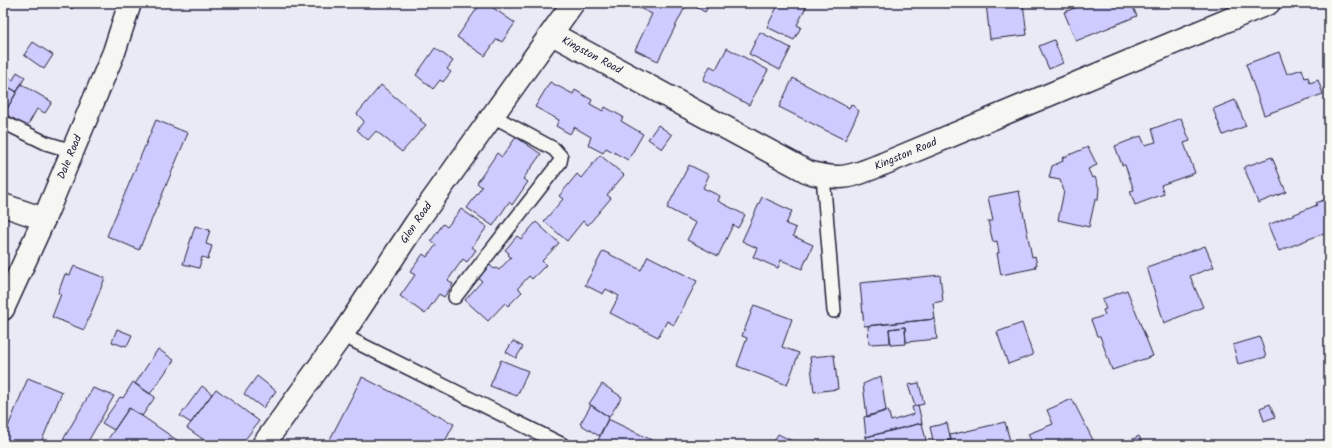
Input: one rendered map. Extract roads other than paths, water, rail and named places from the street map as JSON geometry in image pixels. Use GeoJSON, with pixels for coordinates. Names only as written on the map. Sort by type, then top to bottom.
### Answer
{"type":"FeatureCollection","features":[{"type":"Feature","properties":{"kind":"street","name":"Dale Road"},"geometry":{"type":"LineString","coordinates":[[3,309],[44,219],[114,52],[130,3]]}},
{"type":"Feature","properties":{"kind":"street","name":"Glen Road"},"geometry":{"type":"LineString","coordinates":[[263,445],[342,335],[416,223],[573,3]]}},
{"type":"Feature","properties":{"kind":"street","name":"Kingston Road"},"geometry":{"type":"LineString","coordinates":[[552,34],[808,172],[823,176],[840,177],[858,173],[883,164],[1269,3]]}},
{"type":"Feature","properties":{"kind":"street"},"geometry":{"type":"LineString","coordinates":[[3,205],[44,219]]}},
{"type":"Feature","properties":{"kind":"lane"},"geometry":{"type":"LineString","coordinates":[[455,297],[560,162],[561,156],[554,149],[493,116]]}},
{"type":"Feature","properties":{"kind":"lane"},"geometry":{"type":"LineString","coordinates":[[3,122],[46,143],[72,151]]}},
{"type":"Feature","properties":{"kind":"lane"},"geometry":{"type":"LineString","coordinates":[[823,176],[834,311]]}},
{"type":"Feature","properties":{"kind":"lane"},"geometry":{"type":"LineString","coordinates":[[342,335],[563,445]]}}]}
